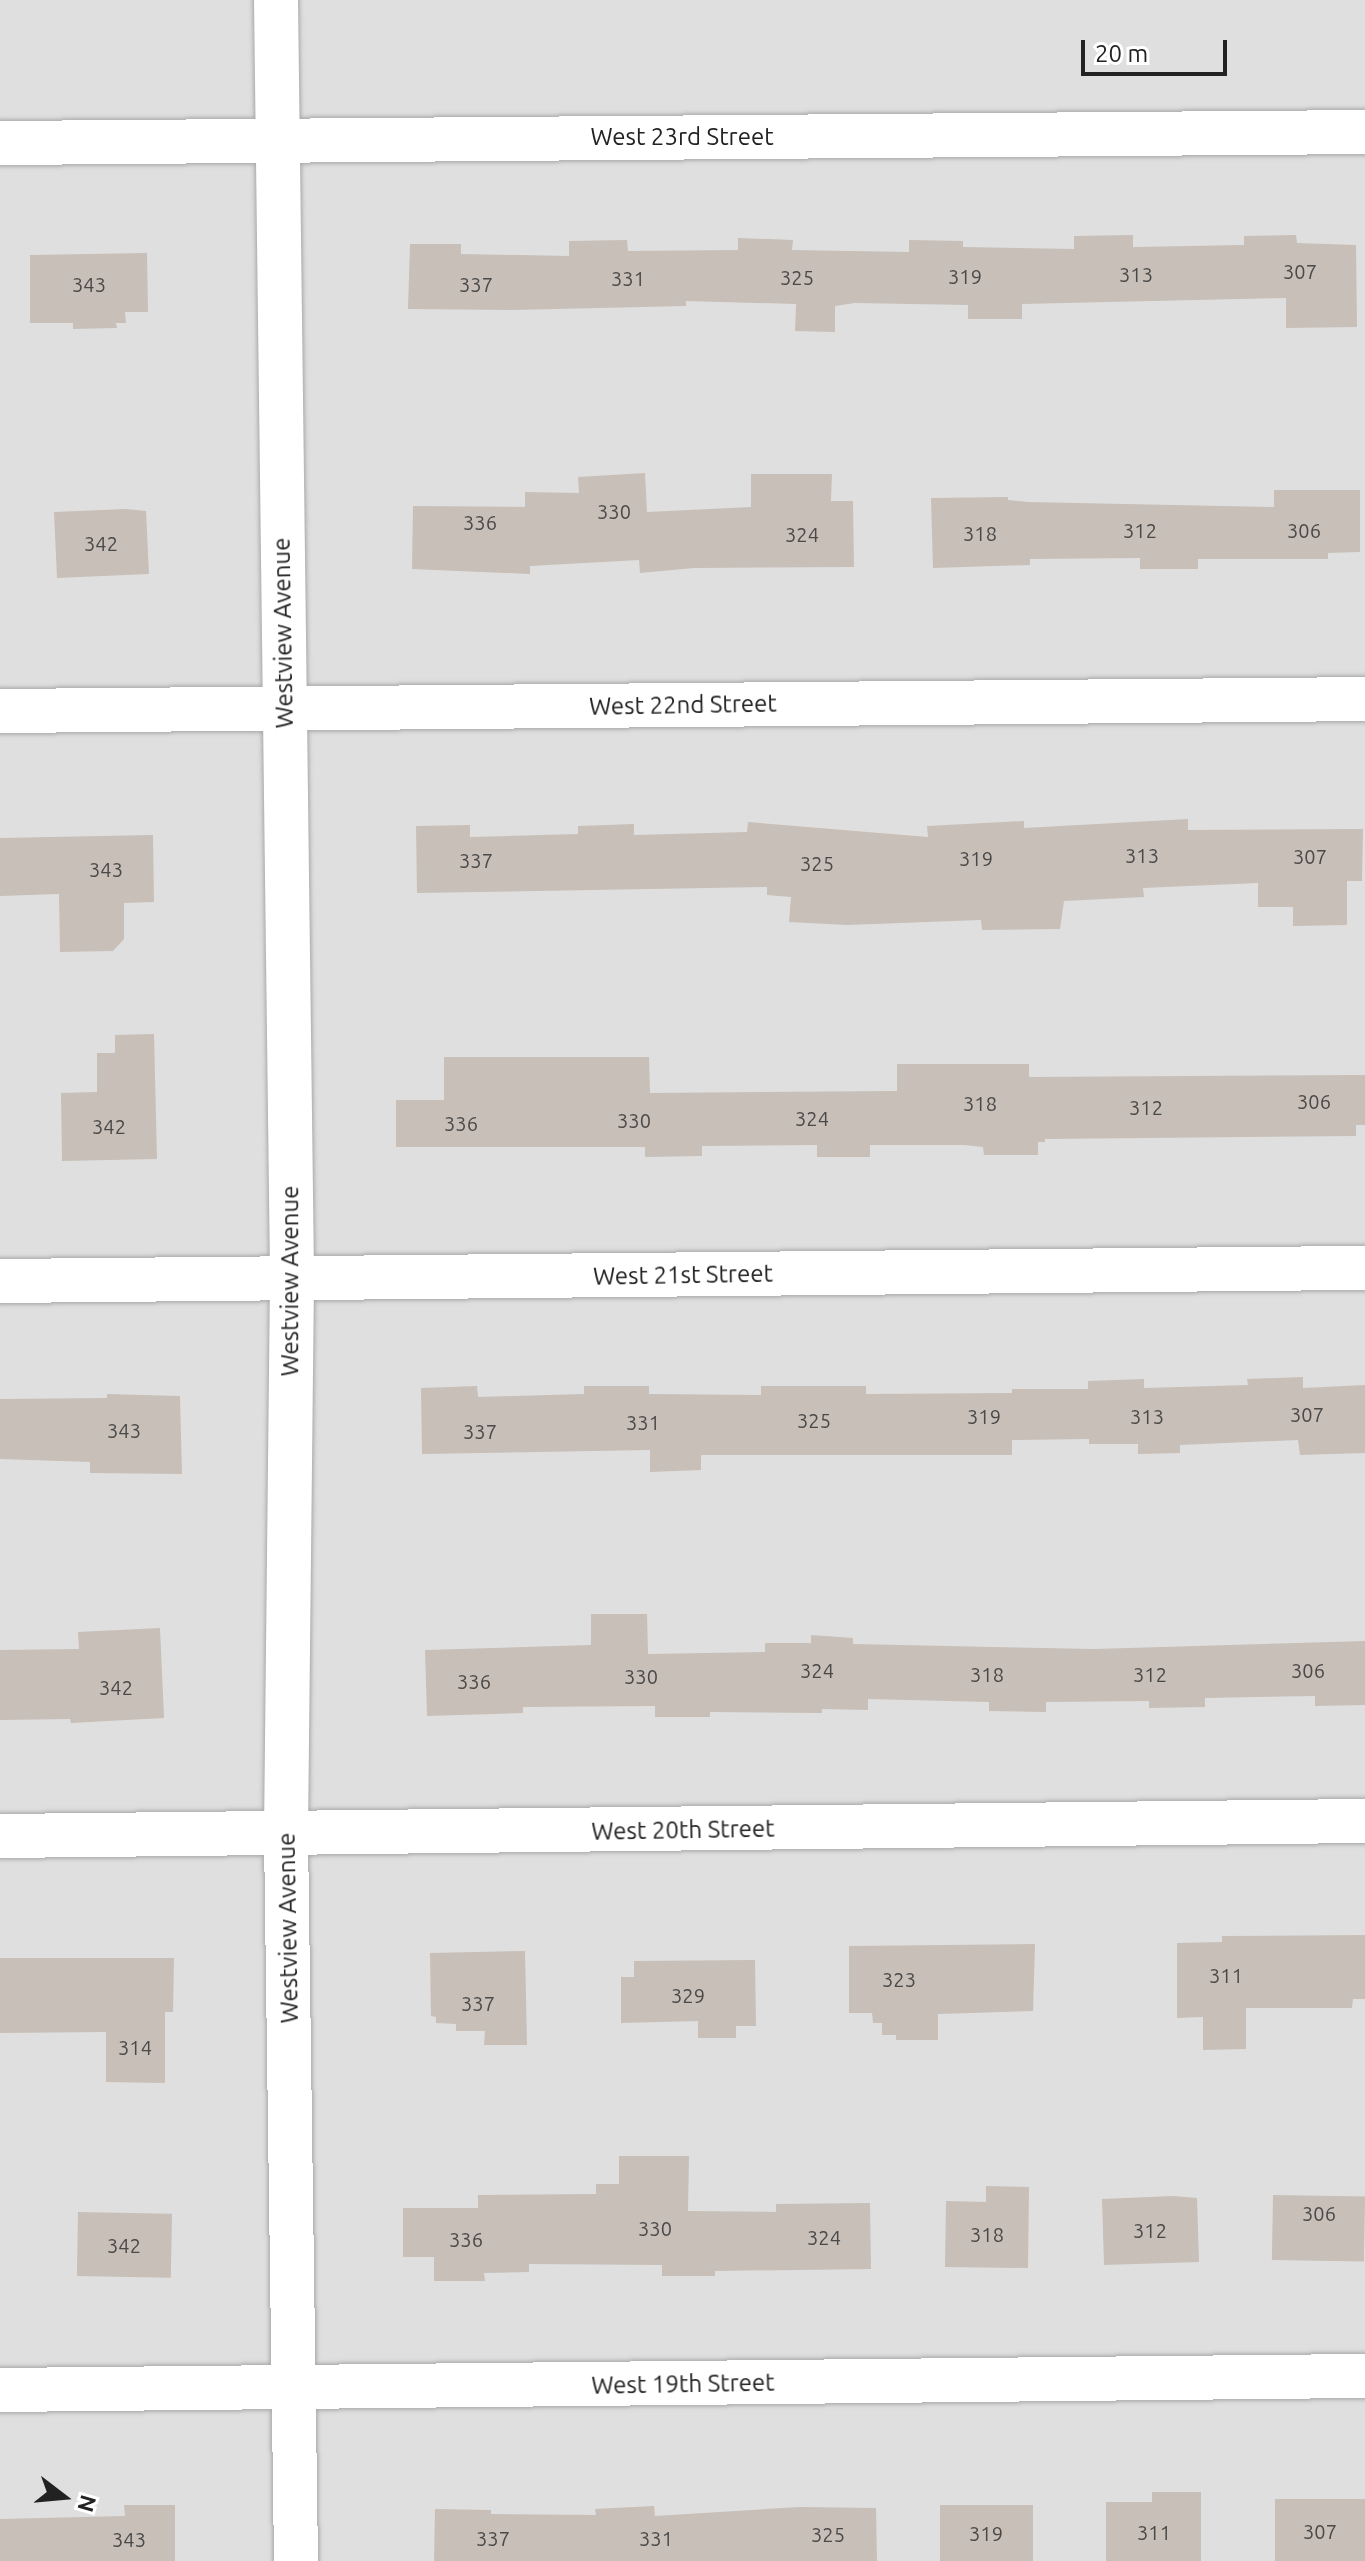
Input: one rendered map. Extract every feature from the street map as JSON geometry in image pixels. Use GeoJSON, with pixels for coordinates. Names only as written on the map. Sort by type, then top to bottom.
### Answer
{"type":"FeatureCollection","features":[{"type":"Feature","properties":{"kind":"street","name":"Westview Avenue"},"geometry":{"type":"LineString","coordinates":[[276,0],[292,1279],[286,1835],[296,2561]]}},
{"type":"Feature","properties":{"kind":"street","name":"West 23rd Street"},"geometry":{"type":"LineString","coordinates":[[0,143],[1365,132]]}},
{"type":"Feature","properties":{"kind":"street","name":"West 22nd Street"},"geometry":{"type":"LineString","coordinates":[[0,711],[1365,699]]}},
{"type":"Feature","properties":{"kind":"street","name":"West 21st Street"},"geometry":{"type":"LineString","coordinates":[[0,1281],[1365,1268]]}},
{"type":"Feature","properties":{"kind":"street","name":"West 20th Street"},"geometry":{"type":"LineString","coordinates":[[0,1836],[1365,1821]]}},
{"type":"Feature","properties":{"kind":"street","name":"West 19th Street"},"geometry":{"type":"LineString","coordinates":[[0,2390],[1365,2376]]}},
{"type":"Feature","properties":{"kind":"shaded area"},"geometry":{"type":"Polygon","coordinates":[[[0,0],[1365,0],[1365,2561],[0,2561],[0,0]]]}},
{"type":"Feature","properties":{"kind":"building"},"geometry":{"type":"Polygon","coordinates":[[[1133,235],[1133,247],[1244,245],[1244,236],[1296,235],[1297,243],[1356,245],[1357,327],[1286,328],[1286,298],[1022,304],[1022,319],[968,319],[968,305],[855,303],[835,306],[835,332],[795,331],[796,304],[686,301],[686,306],[408,309],[410,244],[461,244],[461,254],[569,256],[569,241],[627,240],[628,251],[738,250],[738,238],[793,240],[792,250],[909,252],[909,240],[963,241],[963,247],[1074,249],[1074,236],[1133,235]]]}},
{"type":"Feature","properties":{"kind":"building"},"geometry":{"type":"Polygon","coordinates":[[[147,253],[148,312],[125,312],[126,323],[116,323],[117,328],[73,329],[73,323],[30,323],[30,255],[147,253]]]}},
{"type":"Feature","properties":{"kind":"building"},"geometry":{"type":"Polygon","coordinates":[[[645,473],[647,512],[751,507],[751,474],[832,474],[831,501],[853,501],[854,567],[694,568],[640,573],[639,560],[530,566],[530,574],[412,569],[413,506],[525,507],[525,492],[579,493],[578,477],[645,473]]]}},
{"type":"Feature","properties":{"kind":"building"},"geometry":{"type":"Polygon","coordinates":[[[1274,490],[1360,490],[1360,552],[1328,553],[1328,559],[1198,559],[1198,569],[1140,569],[1140,558],[1030,559],[1030,565],[933,568],[931,498],[1008,497],[1008,500],[1028,502],[1274,507],[1274,490]]]}},
{"type":"Feature","properties":{"kind":"building"},"geometry":{"type":"Polygon","coordinates":[[[146,511],[149,574],[57,578],[54,512],[146,511]]]}},
{"type":"Feature","properties":{"kind":"building"},"geometry":{"type":"Polygon","coordinates":[[[1188,819],[1188,830],[1363,829],[1362,881],[1347,881],[1347,925],[1293,926],[1293,907],[1258,907],[1258,883],[1143,888],[1144,897],[1064,901],[1060,929],[982,930],[981,920],[847,925],[789,922],[791,897],[767,895],[767,887],[417,893],[416,826],[470,825],[470,837],[578,834],[578,826],[634,824],[634,835],[747,832],[748,822],[928,837],[927,826],[1024,821],[1024,828],[1188,819]]]}},
{"type":"Feature","properties":{"kind":"building"},"geometry":{"type":"Polygon","coordinates":[[[153,835],[154,902],[124,903],[124,939],[113,951],[60,952],[59,894],[0,896],[0,838],[153,835]]]}},
{"type":"Feature","properties":{"kind":"building"},"geometry":{"type":"Polygon","coordinates":[[[154,1034],[157,1159],[62,1161],[61,1093],[97,1092],[97,1053],[115,1053],[115,1035],[154,1034]]]}},
{"type":"Feature","properties":{"kind":"building"},"geometry":{"type":"Polygon","coordinates":[[[444,1057],[649,1057],[650,1093],[897,1091],[897,1064],[1029,1064],[1029,1077],[1365,1075],[1365,1125],[1356,1125],[1356,1136],[1045,1139],[1045,1142],[1038,1142],[1038,1155],[984,1155],[983,1147],[964,1145],[870,1145],[870,1157],[817,1157],[817,1145],[702,1146],[702,1156],[645,1157],[645,1147],[396,1147],[396,1100],[444,1100],[444,1057]]]}},
{"type":"Feature","properties":{"kind":"building"},"geometry":{"type":"Polygon","coordinates":[[[1303,1377],[1303,1388],[1365,1385],[1365,1453],[1300,1455],[1298,1440],[1180,1445],[1180,1453],[1138,1454],[1138,1444],[1089,1444],[1089,1439],[1012,1440],[1012,1455],[701,1455],[701,1470],[650,1472],[650,1450],[422,1454],[421,1388],[477,1386],[478,1397],[584,1394],[584,1386],[649,1386],[649,1394],[761,1395],[761,1386],[866,1386],[866,1394],[1012,1393],[1012,1389],[1088,1389],[1088,1381],[1144,1379],[1144,1388],[1248,1385],[1247,1379],[1303,1377]]]}},
{"type":"Feature","properties":{"kind":"building"},"geometry":{"type":"Polygon","coordinates":[[[107,1394],[180,1396],[182,1474],[90,1473],[90,1462],[0,1459],[0,1399],[107,1398],[107,1394]]]}},
{"type":"Feature","properties":{"kind":"building"},"geometry":{"type":"Polygon","coordinates":[[[591,1614],[647,1614],[648,1654],[765,1652],[765,1643],[811,1643],[811,1635],[853,1638],[853,1644],[1094,1649],[1365,1641],[1365,1705],[1315,1706],[1315,1696],[1205,1698],[1205,1707],[1149,1708],[1149,1701],[1046,1702],[1046,1712],[989,1711],[989,1702],[868,1699],[868,1710],[822,1709],[822,1713],[710,1712],[710,1717],[655,1717],[655,1706],[523,1707],[523,1713],[427,1716],[425,1650],[591,1645],[591,1614]]]}},
{"type":"Feature","properties":{"kind":"building"},"geometry":{"type":"Polygon","coordinates":[[[160,1628],[164,1718],[71,1723],[70,1719],[0,1720],[0,1650],[79,1649],[78,1632],[160,1628]]]}},
{"type":"Feature","properties":{"kind":"building"},"geometry":{"type":"Polygon","coordinates":[[[1365,1935],[1365,1999],[1353,1999],[1352,2008],[1246,2008],[1246,2049],[1203,2050],[1203,2017],[1177,2018],[1177,1943],[1222,1942],[1222,1936],[1365,1935]]]}},
{"type":"Feature","properties":{"kind":"building"},"geometry":{"type":"Polygon","coordinates":[[[1035,1944],[1033,2011],[938,2014],[938,2040],[896,2040],[896,2035],[882,2035],[882,2023],[873,2023],[872,2013],[849,2013],[849,1946],[1035,1944]]]}},
{"type":"Feature","properties":{"kind":"building"},"geometry":{"type":"Polygon","coordinates":[[[525,1951],[527,2045],[484,2045],[485,2031],[456,2031],[456,2024],[436,2023],[436,2017],[431,2016],[430,1953],[525,1951]]]}},
{"type":"Feature","properties":{"kind":"building"},"geometry":{"type":"Polygon","coordinates":[[[0,1958],[174,1958],[173,2012],[165,2012],[165,2083],[106,2082],[106,2032],[0,2033],[0,1958]]]}},
{"type":"Feature","properties":{"kind":"building"},"geometry":{"type":"Polygon","coordinates":[[[755,1960],[756,2026],[736,2026],[736,2038],[698,2038],[698,2021],[621,2023],[621,1977],[634,1977],[634,1961],[755,1960]]]}},
{"type":"Feature","properties":{"kind":"building"},"geometry":{"type":"Polygon","coordinates":[[[619,2156],[689,2156],[688,2211],[776,2212],[776,2204],[870,2203],[871,2269],[715,2271],[715,2276],[662,2276],[662,2265],[529,2264],[529,2272],[484,2273],[485,2281],[434,2281],[434,2257],[403,2257],[403,2208],[478,2208],[478,2195],[596,2194],[596,2184],[619,2184],[619,2156]]]}},
{"type":"Feature","properties":{"kind":"building"},"geometry":{"type":"Polygon","coordinates":[[[986,2186],[1029,2187],[1028,2268],[945,2267],[946,2201],[986,2202],[986,2186]]]}},
{"type":"Feature","properties":{"kind":"building"},"geometry":{"type":"Polygon","coordinates":[[[1273,2195],[1365,2197],[1364,2262],[1272,2260],[1273,2195]]]}},
{"type":"Feature","properties":{"kind":"building"},"geometry":{"type":"Polygon","coordinates":[[[1197,2198],[1199,2262],[1104,2265],[1102,2199],[1197,2198]]]}},
{"type":"Feature","properties":{"kind":"building"},"geometry":{"type":"Polygon","coordinates":[[[78,2212],[172,2214],[171,2278],[77,2276],[78,2212]]]}},
{"type":"Feature","properties":{"kind":"building"},"geometry":{"type":"Polygon","coordinates":[[[1152,2492],[1201,2492],[1201,2561],[1106,2561],[1106,2502],[1152,2502],[1152,2492]]]}},
{"type":"Feature","properties":{"kind":"building"},"geometry":{"type":"Polygon","coordinates":[[[1275,2499],[1365,2499],[1365,2561],[1275,2561],[1275,2499]]]}},
{"type":"Feature","properties":{"kind":"building"},"geometry":{"type":"Polygon","coordinates":[[[124,2505],[175,2505],[175,2561],[0,2561],[0,2519],[125,2516],[124,2505]]]}},
{"type":"Feature","properties":{"kind":"building"},"geometry":{"type":"Polygon","coordinates":[[[940,2505],[1033,2505],[1033,2561],[940,2561],[940,2505]]]}},
{"type":"Feature","properties":{"kind":"building"},"geometry":{"type":"Polygon","coordinates":[[[654,2506],[655,2516],[799,2507],[876,2508],[877,2561],[434,2561],[435,2509],[491,2510],[491,2514],[596,2515],[595,2509],[654,2506]]]}}]}
